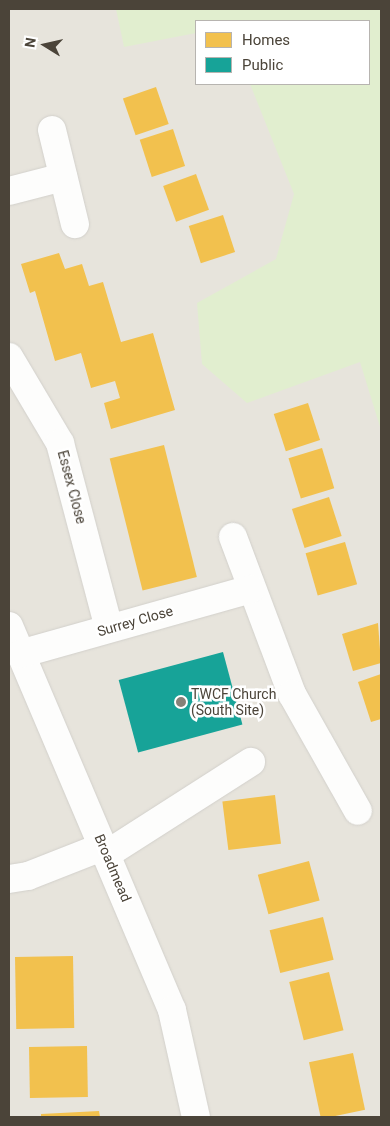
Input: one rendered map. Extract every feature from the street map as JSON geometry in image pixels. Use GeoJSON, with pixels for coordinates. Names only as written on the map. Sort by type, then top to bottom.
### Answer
{"type":"FeatureCollection","features":[{"type":"Feature","properties":{"kind":"street"},"geometry":{"type":"LineString","coordinates":[[52,130],[75,224]]}},
{"type":"Feature","properties":{"kind":"street"},"geometry":{"type":"LineString","coordinates":[[9,191],[63,177]]}},
{"type":"Feature","properties":{"kind":"street","name":"Essex Close"},"geometry":{"type":"LineString","coordinates":[[9,357],[60,443],[109,628]]}},
{"type":"Feature","properties":{"kind":"street"},"geometry":{"type":"LineString","coordinates":[[233,537],[292,694],[358,811]]}},
{"type":"Feature","properties":{"kind":"street","name":"Surrey Close"},"geometry":{"type":"LineString","coordinates":[[20,654],[251,589]]}},
{"type":"Feature","properties":{"kind":"street","name":"Broadmead"},"geometry":{"type":"LineString","coordinates":[[9,626],[106,850],[172,1010],[196,1117]]}},
{"type":"Feature","properties":{"kind":"street"},"geometry":{"type":"LineString","coordinates":[[9,879],[28,876],[106,850],[251,762]]}},
{"type":"Feature","properties":{"kind":"shaded area"},"geometry":{"type":"Polygon","coordinates":[[[9,9],[381,9],[381,1117],[9,1117],[9,9]]]}},
{"type":"Feature","properties":{"kind":"green space"},"geometry":{"type":"Polygon","coordinates":[[[116,9],[381,9],[381,430],[360,362],[247,403],[202,364],[197,303],[276,259],[294,194],[250,85],[370,85],[370,20],[195,20],[195,33],[124,47],[116,9]]]}},
{"type":"Feature","properties":{"kind":"building: Homes"},"geometry":{"type":"Polygon","coordinates":[[[156,87],[169,124],[136,135],[123,98],[156,87]]]}},
{"type":"Feature","properties":{"kind":"building: Homes"},"geometry":{"type":"Polygon","coordinates":[[[173,129],[185,166],[152,177],[140,140],[173,129]]]}},
{"type":"Feature","properties":{"kind":"building: Homes"},"geometry":{"type":"Polygon","coordinates":[[[196,174],[209,210],[176,222],[163,186],[196,174]]]}},
{"type":"Feature","properties":{"kind":"building: Homes"},"geometry":{"type":"Polygon","coordinates":[[[223,215],[235,252],[201,263],[189,226],[223,215]]]}},
{"type":"Feature","properties":{"kind":"building: Homes"},"geometry":{"type":"Polygon","coordinates":[[[59,253],[65,269],[82,264],[89,286],[103,282],[121,342],[153,333],[175,410],[111,429],[104,403],[120,398],[115,381],[91,388],[81,353],[55,361],[35,291],[30,293],[21,264],[59,253]]]}},
{"type":"Feature","properties":{"kind":"building: Homes"},"geometry":{"type":"Polygon","coordinates":[[[308,403],[320,440],[286,451],[274,414],[308,403]]]}},
{"type":"Feature","properties":{"kind":"building: Homes"},"geometry":{"type":"Polygon","coordinates":[[[164,445],[197,577],[143,591],[110,459],[164,445]]]}},
{"type":"Feature","properties":{"kind":"building: Homes"},"geometry":{"type":"Polygon","coordinates":[[[322,448],[334,488],[301,498],[289,458],[322,448]]]}},
{"type":"Feature","properties":{"kind":"building: Homes"},"geometry":{"type":"Polygon","coordinates":[[[329,497],[342,536],[305,548],[292,509],[329,497]]]}},
{"type":"Feature","properties":{"kind":"building: Homes"},"geometry":{"type":"Polygon","coordinates":[[[345,542],[357,584],[318,596],[306,553],[345,542]]]}},
{"type":"Feature","properties":{"kind":"building: Homes"},"geometry":{"type":"Polygon","coordinates":[[[378,623],[381,663],[353,671],[342,634],[378,623]]]}},
{"type":"Feature","properties":{"kind":"building: Homes"},"geometry":{"type":"Polygon","coordinates":[[[381,674],[381,719],[371,722],[358,682],[381,674]]]}},
{"type":"Feature","properties":{"kind":"building: Homes"},"geometry":{"type":"Polygon","coordinates":[[[275,795],[281,844],[228,850],[222,801],[275,795]]]}},
{"type":"Feature","properties":{"kind":"building: Homes"},"geometry":{"type":"Polygon","coordinates":[[[309,861],[320,901],[268,914],[258,875],[309,861]]]}},
{"type":"Feature","properties":{"kind":"building: Homes"},"geometry":{"type":"Polygon","coordinates":[[[323,917],[334,960],[280,973],[270,930],[323,917]]]}},
{"type":"Feature","properties":{"kind":"building: Homes"},"geometry":{"type":"Polygon","coordinates":[[[73,956],[74,1028],[16,1029],[15,957],[73,956]]]}},
{"type":"Feature","properties":{"kind":"building: Homes"},"geometry":{"type":"Polygon","coordinates":[[[329,972],[344,1030],[304,1040],[289,982],[329,972]]]}},
{"type":"Feature","properties":{"kind":"building: Homes"},"geometry":{"type":"Polygon","coordinates":[[[87,1046],[88,1097],[30,1098],[29,1047],[87,1046]]]}},
{"type":"Feature","properties":{"kind":"building: Homes"},"geometry":{"type":"Polygon","coordinates":[[[353,1053],[365,1110],[331,1117],[321,1117],[309,1062],[353,1053]]]}},
{"type":"Feature","properties":{"kind":"building: Homes"},"geometry":{"type":"Polygon","coordinates":[[[99,1111],[100,1117],[41,1117],[41,1114],[99,1111]]]}},
{"type":"Feature","properties":{"kind":"building: Public","name":"TWCF Church (South Site)"},"geometry":{"type":"Polygon","coordinates":[[[223,652],[242,724],[138,752],[119,680],[223,652]]]}},
{"type":"Feature","properties":{"kind":"place","name":"TWCF Church (South Site)"},"geometry":{"type":"Point","coordinates":[181,702]}}]}
